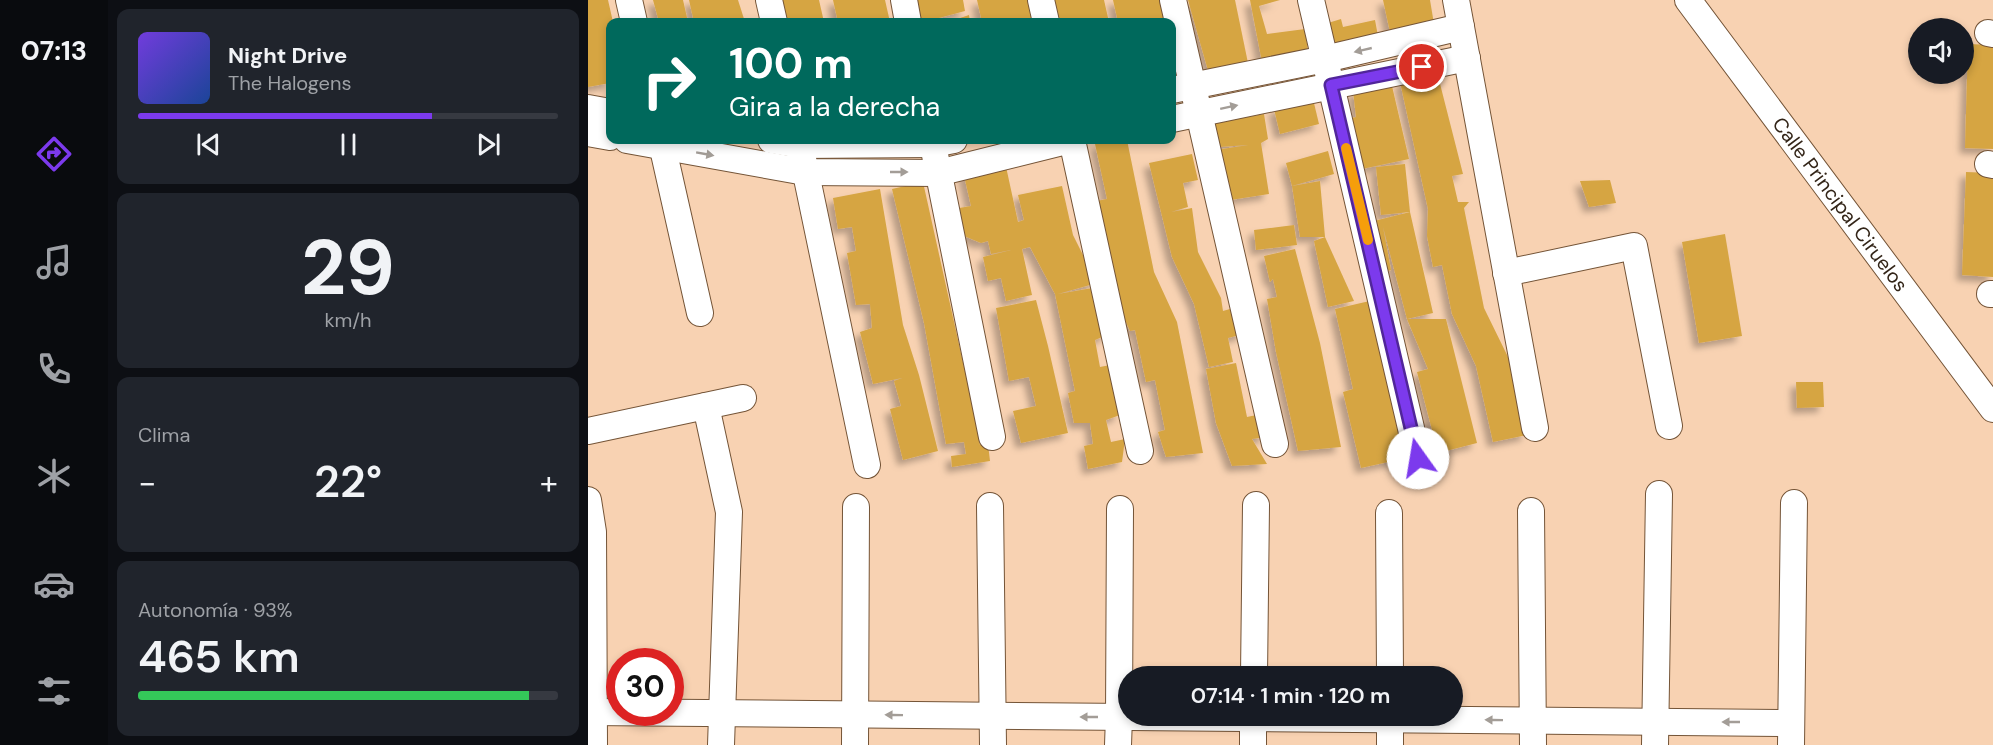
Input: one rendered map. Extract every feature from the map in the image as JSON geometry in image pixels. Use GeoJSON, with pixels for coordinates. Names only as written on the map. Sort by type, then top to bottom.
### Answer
{"type":"FeatureCollection","features":[{"type":"Feature","properties":{"kind":"street"},"geometry":{"type":"LineString","coordinates":[[629,0],[633,18]]}},
{"type":"Feature","properties":{"kind":"street"},"geometry":{"type":"LineString","coordinates":[[769,0],[773,18]]}},
{"type":"Feature","properties":{"kind":"street"},"geometry":{"type":"LineString","coordinates":[[904,0],[908,18]]}},
{"type":"Feature","properties":{"kind":"street"},"geometry":{"type":"LineString","coordinates":[[1041,0],[1045,18]]}},
{"type":"Feature","properties":{"kind":"street"},"geometry":{"type":"LineString","coordinates":[[1173,0],[1175,18]]}},
{"type":"Feature","properties":{"kind":"street"},"geometry":{"type":"LineString","coordinates":[[1311,0],[1418,458]]}},
{"type":"Feature","properties":{"kind":"street"},"geometry":{"type":"LineString","coordinates":[[1456,0],[1535,428]]}},
{"type":"Feature","properties":{"kind":"street","name":"Calle Principal Ciruelos"},"geometry":{"type":"LineString","coordinates":[[1688,0],[1993,409]]}},
{"type":"Feature","properties":{"kind":"street"},"geometry":{"type":"LineString","coordinates":[[1182,88],[1325,59],[1461,27]]}},
{"type":"Feature","properties":{"kind":"street"},"geometry":{"type":"LineString","coordinates":[[1176,29],[1182,88],[1199,113],[1275,444]]}},
{"type":"Feature","properties":{"kind":"street"},"geometry":{"type":"LineString","coordinates":[[1176,118],[1467,58]]}},
{"type":"Feature","properties":{"kind":"street"},"geometry":{"type":"LineString","coordinates":[[588,108],[606,111]]}},
{"type":"Feature","properties":{"kind":"street"},"geometry":{"type":"LineString","coordinates":[[588,133],[606,136]]}},
{"type":"Feature","properties":{"kind":"street"},"geometry":{"type":"LineString","coordinates":[[661,144],[700,313]]}},
{"type":"Feature","properties":{"kind":"street"},"geometry":{"type":"LineString","coordinates":[[666,144],[805,172],[938,173],[1055,144]]}},
{"type":"Feature","properties":{"kind":"street"},"geometry":{"type":"LineString","coordinates":[[799,144],[867,465]]}},
{"type":"Feature","properties":{"kind":"street"},"geometry":{"type":"LineString","coordinates":[[940,144],[938,173],[992,437]]}},
{"type":"Feature","properties":{"kind":"street"},"geometry":{"type":"LineString","coordinates":[[1072,144],[1140,451]]}},
{"type":"Feature","properties":{"kind":"street"},"geometry":{"type":"LineString","coordinates":[[1506,273],[1634,246],[1669,426]]}},
{"type":"Feature","properties":{"kind":"street"},"geometry":{"type":"LineString","coordinates":[[588,431],[743,398]]}},
{"type":"Feature","properties":{"kind":"street"},"geometry":{"type":"LineString","coordinates":[[706,406],[729,512],[720,745]]}},
{"type":"Feature","properties":{"kind":"street"},"geometry":{"type":"LineString","coordinates":[[1656,733],[1659,495]]}},
{"type":"Feature","properties":{"kind":"street"},"geometry":{"type":"LineString","coordinates":[[588,500],[593,532],[592,712],[594,745]]}},
{"type":"Feature","properties":{"kind":"street"},"geometry":{"type":"LineString","coordinates":[[1463,726],[1533,733],[1790,734],[1794,503]]}},
{"type":"Feature","properties":{"kind":"street"},"geometry":{"type":"LineString","coordinates":[[1254,666],[1256,505]]}},
{"type":"Feature","properties":{"kind":"street"},"geometry":{"type":"LineString","coordinates":[[990,506],[993,745]]}},
{"type":"Feature","properties":{"kind":"street"},"geometry":{"type":"LineString","coordinates":[[855,745],[856,507]]}},
{"type":"Feature","properties":{"kind":"street"},"geometry":{"type":"LineString","coordinates":[[1119,509],[1119,666]]}},
{"type":"Feature","properties":{"kind":"street"},"geometry":{"type":"LineString","coordinates":[[1531,512],[1533,733]]}},
{"type":"Feature","properties":{"kind":"street"},"geometry":{"type":"LineString","coordinates":[[1389,513],[1389,666]]}},
{"type":"Feature","properties":{"kind":"street"},"geometry":{"type":"LineString","coordinates":[[592,712],[1118,717]]}},
{"type":"Feature","properties":{"kind":"street"},"geometry":{"type":"LineString","coordinates":[[1118,745],[1119,726]]}},
{"type":"Feature","properties":{"kind":"street"},"geometry":{"type":"LineString","coordinates":[[1253,726],[1253,745]]}},
{"type":"Feature","properties":{"kind":"street"},"geometry":{"type":"LineString","coordinates":[[1390,726],[1390,745]]}},
{"type":"Feature","properties":{"kind":"building"},"geometry":{"type":"Polygon","coordinates":[[[588,0],[608,0],[612,18],[606,18],[606,84],[588,87],[588,0]]]}},
{"type":"Feature","properties":{"kind":"building"},"geometry":{"type":"Polygon","coordinates":[[[653,0],[683,0],[687,18],[658,18],[653,0]]]}},
{"type":"Feature","properties":{"kind":"building"},"geometry":{"type":"Polygon","coordinates":[[[689,0],[738,0],[744,18],[693,18],[689,0]]]}},
{"type":"Feature","properties":{"kind":"building"},"geometry":{"type":"Polygon","coordinates":[[[780,0],[819,0],[823,18],[784,18],[780,0]]]}},
{"type":"Feature","properties":{"kind":"building"},"geometry":{"type":"Polygon","coordinates":[[[833,0],[885,0],[889,18],[837,18],[833,0]]]}},
{"type":"Feature","properties":{"kind":"building"},"geometry":{"type":"Polygon","coordinates":[[[909,0],[963,0],[965,11],[939,18],[912,18],[909,0]]]}},
{"type":"Feature","properties":{"kind":"building"},"geometry":{"type":"Polygon","coordinates":[[[977,0],[1030,0],[1034,18],[981,18],[977,0]]]}},
{"type":"Feature","properties":{"kind":"building"},"geometry":{"type":"Polygon","coordinates":[[[1053,0],[1104,0],[1108,18],[1058,18],[1053,0]]]}},
{"type":"Feature","properties":{"kind":"building"},"geometry":{"type":"Polygon","coordinates":[[[1113,0],[1163,0],[1168,18],[1117,18],[1113,0]]]}},
{"type":"Feature","properties":{"kind":"building"},"geometry":{"type":"Polygon","coordinates":[[[1188,0],[1235,0],[1248,63],[1209,74],[1188,0]]]}},
{"type":"Feature","properties":{"kind":"building"},"geometry":{"type":"Polygon","coordinates":[[[1250,0],[1280,0],[1259,6],[1267,34],[1305,29],[1308,51],[1262,62],[1250,0]]]}},
{"type":"Feature","properties":{"kind":"building"},"geometry":{"type":"Polygon","coordinates":[[[1383,0],[1430,0],[1434,24],[1390,32],[1383,0]]]}},
{"type":"Feature","properties":{"kind":"building"},"geometry":{"type":"Polygon","coordinates":[[[1341,19],[1343,27],[1375,20],[1378,36],[1335,45],[1328,23],[1341,19]]]}},
{"type":"Feature","properties":{"kind":"building"},"geometry":{"type":"Polygon","coordinates":[[[1974,44],[1993,45],[1993,149],[1965,148],[1967,84],[1974,84],[1974,44]]]}},
{"type":"Feature","properties":{"kind":"building"},"geometry":{"type":"Polygon","coordinates":[[[1176,57],[1181,79],[1176,80],[1176,57]]]}},
{"type":"Feature","properties":{"kind":"building"},"geometry":{"type":"Polygon","coordinates":[[[1437,72],[1463,174],[1452,176],[1458,202],[1469,202],[1464,208],[1484,308],[1509,359],[1527,435],[1493,442],[1476,366],[1452,314],[1442,265],[1433,267],[1427,236],[1428,209],[1400,82],[1437,72]]]}},
{"type":"Feature","properties":{"kind":"building"},"geometry":{"type":"Polygon","coordinates":[[[1392,86],[1409,159],[1362,169],[1352,118],[1356,117],[1353,91],[1392,86]]]}},
{"type":"Feature","properties":{"kind":"building"},"geometry":{"type":"Polygon","coordinates":[[[1313,99],[1319,124],[1280,134],[1274,109],[1313,99]]]}},
{"type":"Feature","properties":{"kind":"building"},"geometry":{"type":"Polygon","coordinates":[[[1264,114],[1268,139],[1261,143],[1269,194],[1224,201],[1216,150],[1248,145],[1219,147],[1214,123],[1264,114]]]}},
{"type":"Feature","properties":{"kind":"building"},"geometry":{"type":"Polygon","coordinates":[[[1095,144],[1128,144],[1154,272],[1177,322],[1203,453],[1166,457],[1158,432],[1165,430],[1155,380],[1146,382],[1135,330],[1130,331],[1107,280],[1091,202],[1107,199],[1095,144]]]}},
{"type":"Feature","properties":{"kind":"building"},"geometry":{"type":"Polygon","coordinates":[[[1328,151],[1334,174],[1292,186],[1286,163],[1328,151]]]}},
{"type":"Feature","properties":{"kind":"building"},"geometry":{"type":"Polygon","coordinates":[[[1192,154],[1198,180],[1183,183],[1188,207],[1171,212],[1192,208],[1198,252],[1221,298],[1223,311],[1237,307],[1244,334],[1228,338],[1233,362],[1209,367],[1194,304],[1172,257],[1149,163],[1192,154]]]}},
{"type":"Feature","properties":{"kind":"building"},"geometry":{"type":"Polygon","coordinates":[[[1005,162],[1018,222],[1024,220],[1018,195],[1062,186],[1073,235],[1097,283],[1058,294],[1098,287],[1107,335],[1095,340],[1100,367],[1110,365],[1120,415],[1106,420],[1111,442],[1125,439],[1122,462],[1088,469],[1084,446],[1093,444],[1090,423],[1074,423],[1068,393],[1075,391],[1055,294],[1030,247],[1022,249],[1032,295],[1006,301],[1001,278],[988,281],[983,257],[1011,250],[991,254],[988,241],[981,243],[964,236],[959,208],[971,206],[963,171],[1005,162]]]}},
{"type":"Feature","properties":{"kind":"building"},"geometry":{"type":"Polygon","coordinates":[[[1405,164],[1410,212],[1381,215],[1376,167],[1405,164]]]}},
{"type":"Feature","properties":{"kind":"building"},"geometry":{"type":"Polygon","coordinates":[[[1966,172],[1993,173],[1993,277],[1962,275],[1966,172]]]}},
{"type":"Feature","properties":{"kind":"building"},"geometry":{"type":"Polygon","coordinates":[[[1610,180],[1616,203],[1589,207],[1580,181],[1610,180]]]}},
{"type":"Feature","properties":{"kind":"building"},"geometry":{"type":"Polygon","coordinates":[[[1320,181],[1325,237],[1300,237],[1292,186],[1320,181]]]}},
{"type":"Feature","properties":{"kind":"building"},"geometry":{"type":"Polygon","coordinates":[[[923,182],[980,445],[988,444],[990,461],[952,467],[951,456],[966,454],[964,442],[946,444],[924,323],[892,189],[923,182]]]}},
{"type":"Feature","properties":{"kind":"building"},"geometry":{"type":"Polygon","coordinates":[[[880,189],[903,325],[919,375],[938,451],[903,460],[890,409],[901,406],[894,381],[902,378],[873,384],[860,332],[872,328],[870,304],[856,305],[847,253],[856,251],[852,227],[838,229],[833,198],[880,189]]]}},
{"type":"Feature","properties":{"kind":"building"},"geometry":{"type":"Polygon","coordinates":[[[1410,212],[1433,313],[1407,319],[1383,227],[1391,270],[1380,273],[1370,222],[1410,212]]]}},
{"type":"Feature","properties":{"kind":"building"},"geometry":{"type":"Polygon","coordinates":[[[1294,225],[1297,245],[1256,250],[1254,230],[1294,225]]]}},
{"type":"Feature","properties":{"kind":"building"},"geometry":{"type":"Polygon","coordinates":[[[1725,234],[1742,336],[1699,343],[1682,242],[1725,234]]]}},
{"type":"Feature","properties":{"kind":"building"},"geometry":{"type":"Polygon","coordinates":[[[1325,237],[1354,301],[1328,307],[1314,241],[1325,237]]]}},
{"type":"Feature","properties":{"kind":"building"},"geometry":{"type":"Polygon","coordinates":[[[1295,249],[1320,343],[1341,447],[1298,451],[1267,299],[1277,297],[1273,279],[1270,282],[1264,256],[1295,249]]]}},
{"type":"Feature","properties":{"kind":"building"},"geometry":{"type":"Polygon","coordinates":[[[1036,300],[1068,433],[1021,443],[1013,411],[1036,406],[1029,377],[1009,381],[996,308],[1036,300]]]}},
{"type":"Feature","properties":{"kind":"building"},"geometry":{"type":"Polygon","coordinates":[[[1374,300],[1411,457],[1361,468],[1343,392],[1353,389],[1335,309],[1374,300]]]}},
{"type":"Feature","properties":{"kind":"building"},"geometry":{"type":"Polygon","coordinates":[[[1407,319],[1446,319],[1477,443],[1438,453],[1417,372],[1428,369],[1407,319]]]}},
{"type":"Feature","properties":{"kind":"building"},"geometry":{"type":"Polygon","coordinates":[[[1236,363],[1247,417],[1261,414],[1266,437],[1252,439],[1267,464],[1232,466],[1216,423],[1206,369],[1236,363]]]}},
{"type":"Feature","properties":{"kind":"building"},"geometry":{"type":"Polygon","coordinates":[[[1796,382],[1823,382],[1824,407],[1797,408],[1796,382]]]}},
{"type":"Feature","properties":{"kind":"slow traffic"},"geometry":{"type":"LineString","coordinates":[[1346,148],[1368,240]]}},
{"type":"Feature","properties":{"kind":"route"},"geometry":{"type":"LineString","coordinates":[[1418,458],[1331,85],[1422,67]]}}]}
